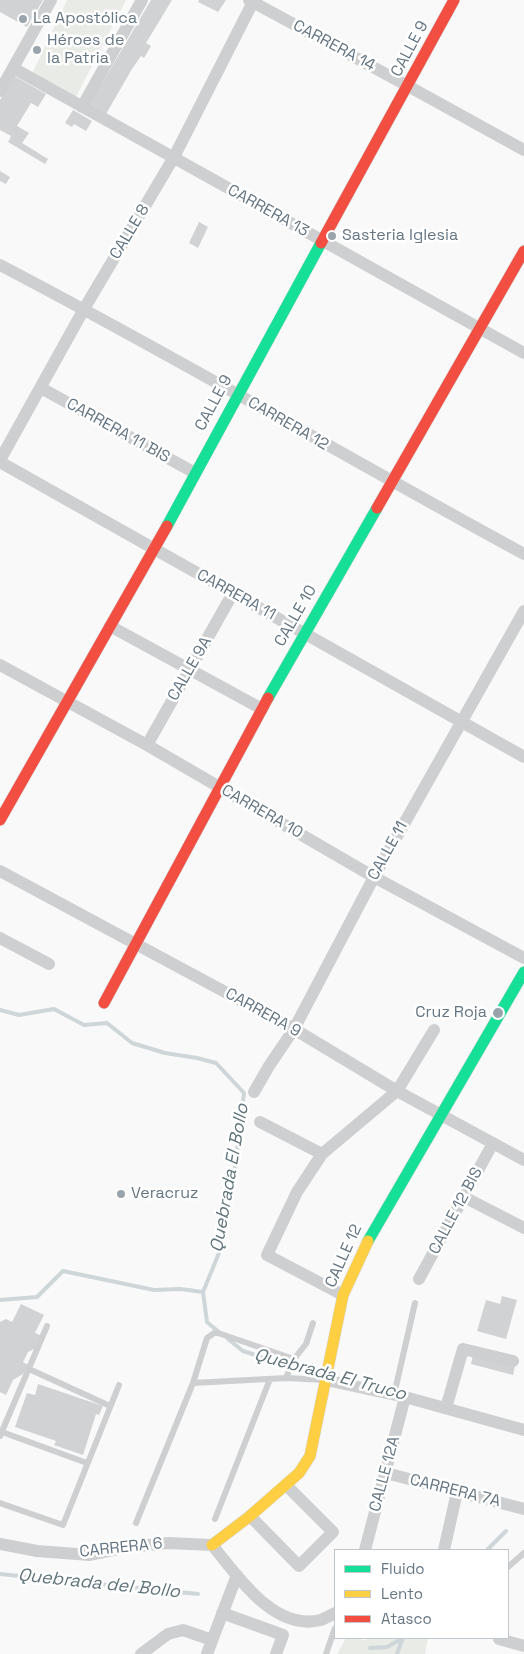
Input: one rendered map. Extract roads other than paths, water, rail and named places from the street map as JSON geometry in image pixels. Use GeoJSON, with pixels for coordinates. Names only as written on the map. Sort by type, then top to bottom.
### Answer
{"type":"FeatureCollection","features":[{"type":"Feature","properties":{"kind":"street"},"geometry":{"type":"LineString","coordinates":[[0,91],[51,0]]}},
{"type":"Feature","properties":{"kind":"street"},"geometry":{"type":"LineString","coordinates":[[82,107],[142,0]]}},
{"type":"Feature","properties":{"kind":"street","name":"CALLE 9"},"geometry":{"type":"LineString","coordinates":[[0,820],[154,549],[454,0]]}},
{"type":"Feature","properties":{"kind":"street","name":"CARRERA 14"},"geometry":{"type":"LineString","coordinates":[[252,1],[524,150]]}},
{"type":"Feature","properties":{"kind":"street","name":"CALLE 8"},"geometry":{"type":"LineString","coordinates":[[0,461],[84,309],[174,157],[252,1]]}},
{"type":"Feature","properties":{"kind":"street","name":"CARRERA 13"},"geometry":{"type":"LineString","coordinates":[[13,68],[524,353]]}},
{"type":"Feature","properties":{"kind":"street","name":"CALLE 10"},"geometry":{"type":"LineString","coordinates":[[104,1003],[262,709],[524,251]]}},
{"type":"Feature","properties":{"kind":"street","name":"CARRERA 12"},"geometry":{"type":"LineString","coordinates":[[0,265],[84,309],[391,482],[524,554]]}},
{"type":"Feature","properties":{"kind":"street","name":"CARRERA 11 BIS"},"geometry":{"type":"LineString","coordinates":[[41,388],[195,473]]}},
{"type":"Feature","properties":{"kind":"street","name":"CARRERA 11"},"geometry":{"type":"LineString","coordinates":[[0,461],[524,757]]}},
{"type":"Feature","properties":{"kind":"street","name":"CALLE 9A"},"geometry":{"type":"LineString","coordinates":[[147,745],[234,593]]}},
{"type":"Feature","properties":{"kind":"street","name":"CALLE 11"},"geometry":{"type":"LineString","coordinates":[[254,1092],[294,1029],[374,877],[524,611]]}},
{"type":"Feature","properties":{"kind":"street"},"geometry":{"type":"LineString","coordinates":[[110,626],[262,709]]}},
{"type":"Feature","properties":{"kind":"street","name":"CARRERA 10"},"geometry":{"type":"LineString","coordinates":[[0,665],[147,745],[374,877],[524,958]]}},
{"type":"Feature","properties":{"kind":"street","name":"CARRERA 9"},"geometry":{"type":"LineString","coordinates":[[0,871],[294,1029],[397,1091],[524,1160]]}},
{"type":"Feature","properties":{"kind":"street"},"geometry":{"type":"LineString","coordinates":[[0,938],[49,964]]}},
{"type":"Feature","properties":{"kind":"street","name":"CALLE 12"},"geometry":{"type":"LineString","coordinates":[[212,1545],[250,1516],[299,1474],[310,1456],[343,1295],[368,1240],[524,972]]}},
{"type":"Feature","properties":{"kind":"street"},"geometry":{"type":"LineString","coordinates":[[343,1295],[267,1254],[298,1192],[322,1154],[397,1091],[434,1030]]}},
{"type":"Feature","properties":{"kind":"street"},"geometry":{"type":"LineString","coordinates":[[260,1122],[322,1154]]}},
{"type":"Feature","properties":{"kind":"street","name":"CALLE 12 BIS"},"geometry":{"type":"LineString","coordinates":[[419,1279],[493,1144]]}},
{"type":"Feature","properties":{"kind":"street"},"geometry":{"type":"LineString","coordinates":[[464,1197],[524,1228]]}},
{"type":"Feature","properties":{"kind":"street"},"geometry":{"type":"LineString","coordinates":[[446,1408],[463,1349],[513,1360]]}},
{"type":"Feature","properties":{"kind":"street"},"geometry":{"type":"LineString","coordinates":[[326,1380],[399,1396],[524,1430]]}},
{"type":"Feature","properties":{"kind":"street","name":"CALLE 12A"},"geometry":{"type":"LineString","coordinates":[[365,1549],[386,1473],[399,1396]]}},
{"type":"Feature","properties":{"kind":"street","name":"CARRERA 7A"},"geometry":{"type":"LineString","coordinates":[[386,1473],[524,1509]]}},
{"type":"Feature","properties":{"kind":"street"},"geometry":{"type":"LineString","coordinates":[[250,1516],[299,1566],[333,1532],[286,1485]]}},
{"type":"Feature","properties":{"kind":"street"},"geometry":{"type":"LineString","coordinates":[[444,1549],[457,1492]]}},
{"type":"Feature","properties":{"kind":"street","name":"CARRERA 6"},"geometry":{"type":"LineString","coordinates":[[0,1544],[37,1551],[90,1555],[128,1547],[168,1543],[212,1545]]}},
{"type":"Feature","properties":{"kind":"street"},"geometry":{"type":"LineString","coordinates":[[212,1545],[259,1599],[278,1614],[299,1620],[321,1620],[334,1614]]}},
{"type":"Feature","properties":{"kind":"street"},"geometry":{"type":"LineString","coordinates":[[207,1654],[237,1575]]}},
{"type":"Feature","properties":{"kind":"street"},"geometry":{"type":"LineString","coordinates":[[222,1613],[283,1635],[276,1654]]}},
{"type":"Feature","properties":{"kind":"street"},"geometry":{"type":"LineString","coordinates":[[141,1654],[168,1634],[183,1630],[212,1640]]}},
{"type":"Feature","properties":{"kind":"street"},"geometry":{"type":"LineString","coordinates":[[499,1639],[524,1646]]}},
{"type":"Feature","properties":{"kind":"lane"},"geometry":{"type":"LineString","coordinates":[[399,1396],[415,1303]]}},
{"type":"Feature","properties":{"kind":"lane"},"geometry":{"type":"LineString","coordinates":[[286,1378],[294,1359],[306,1344],[312,1324]]}},
{"type":"Feature","properties":{"kind":"lane"},"geometry":{"type":"LineString","coordinates":[[47,1326],[3,1423],[1,1434],[87,1463]]}},
{"type":"Feature","properties":{"kind":"lane"},"geometry":{"type":"LineString","coordinates":[[136,1523],[193,1383],[208,1338],[218,1332],[294,1359]]}},
{"type":"Feature","properties":{"kind":"lane"},"geometry":{"type":"LineString","coordinates":[[29,1369],[110,1406]]}},
{"type":"Feature","properties":{"kind":"lane"},"geometry":{"type":"LineString","coordinates":[[193,1383],[286,1378],[326,1380]]}},
{"type":"Feature","properties":{"kind":"lane"},"geometry":{"type":"LineString","coordinates":[[215,1519],[270,1379]]}},
{"type":"Feature","properties":{"kind":"lane"},"geometry":{"type":"LineString","coordinates":[[0,1503],[63,1525],[119,1385]]}},
{"type":"Feature","properties":{"kind":"lane"},"geometry":{"type":"LineString","coordinates":[[509,1566],[524,1554]]}},
{"type":"Feature","properties":{"kind":"lane"},"geometry":{"type":"LineString","coordinates":[[326,1654],[334,1631]]}},
{"type":"Feature","properties":{"kind":"waterway","name":"Quebrada El Bollo"},"geometry":{"type":"LineString","coordinates":[[0,1010],[19,1015],[54,1009],[84,1025],[107,1023],[132,1043],[165,1053],[216,1063],[244,1093],[234,1177],[219,1253],[203,1292]]}},
{"type":"Feature","properties":{"kind":"waterway","name":"Quebrada El Truco"},"geometry":{"type":"LineString","coordinates":[[0,1300],[37,1297],[63,1271],[154,1290],[180,1289],[203,1292],[207,1322],[220,1333]]}},
{"type":"Feature","properties":{"kind":"waterway","name":"Quebrada El Truco"},"geometry":{"type":"LineString","coordinates":[[228,1339],[243,1351],[323,1375]]}},
{"type":"Feature","properties":{"kind":"waterway","name":"Quebrada del Bollo"},"geometry":{"type":"LineString","coordinates":[[488,1549],[506,1531]]}},
{"type":"Feature","properties":{"kind":"waterway","name":"Quebrada del Bollo"},"geometry":{"type":"LineString","coordinates":[[0,1574],[198,1594]]}},
{"type":"Feature","properties":{"kind":"waterway","name":"Quebrada del Bollo"},"geometry":{"type":"LineString","coordinates":[[370,1648],[387,1647],[401,1639]]}},
{"type":"Feature","properties":{"kind":"waterway"},"geometry":{"type":"LineString","coordinates":[[397,1654],[402,1640]]}},
{"type":"Feature","properties":{"kind":"place","name":"La Apostólica"},"geometry":{"type":"Point","coordinates":[23,19]}},
{"type":"Feature","properties":{"kind":"place","name":"Héroes de la Patria"},"geometry":{"type":"Point","coordinates":[37,50]}},
{"type":"Feature","properties":{"kind":"place","name":"Sasteria Iglesia"},"geometry":{"type":"Point","coordinates":[332,236]}},
{"type":"Feature","properties":{"kind":"place","name":"Cruz Roja"},"geometry":{"type":"Point","coordinates":[498,1013]}},
{"type":"Feature","properties":{"kind":"place","name":"Veracruz"},"geometry":{"type":"Point","coordinates":[121,1194]}}]}
